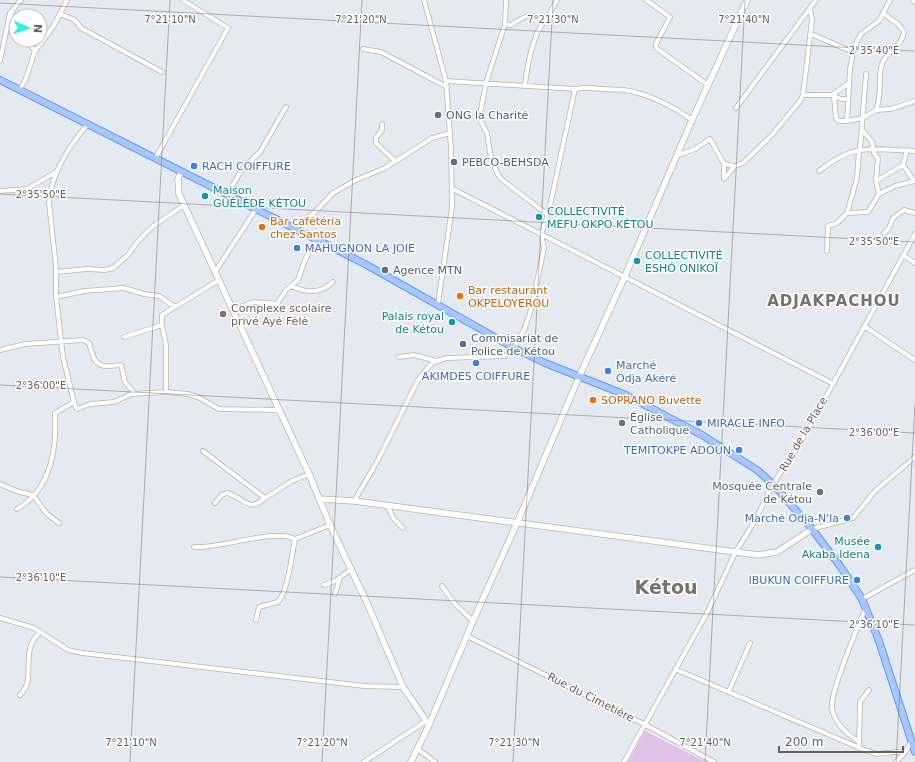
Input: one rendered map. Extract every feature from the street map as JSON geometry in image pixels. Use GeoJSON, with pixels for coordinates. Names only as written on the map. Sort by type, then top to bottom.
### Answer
{"type":"FeatureCollection","features":[{"type":"Feature","properties":{"kind":"main road"},"geometry":{"type":"LineString","coordinates":[[0,80],[155,159],[256,208],[438,304],[514,348],[579,377],[626,395],[734,453],[773,484],[812,529],[862,598],[879,641],[913,739],[915,752]]}},
{"type":"Feature","properties":{"kind":"street"},"geometry":{"type":"LineString","coordinates":[[15,8],[21,0]]}},
{"type":"Feature","properties":{"kind":"street"},"geometry":{"type":"LineString","coordinates":[[18,90],[25,81],[35,51],[60,14],[67,0]]}},
{"type":"Feature","properties":{"kind":"street"},"geometry":{"type":"LineString","coordinates":[[155,159],[228,28],[183,0]]}},
{"type":"Feature","properties":{"kind":"street"},"geometry":{"type":"LineString","coordinates":[[424,0],[447,87],[453,189],[452,207],[438,304]]}},
{"type":"Feature","properties":{"kind":"street"},"geometry":{"type":"LineString","coordinates":[[506,0],[505,24],[486,83],[480,120],[487,133],[488,146],[497,173],[512,188],[548,215]]}},
{"type":"Feature","properties":{"kind":"street"},"geometry":{"type":"LineString","coordinates":[[525,85],[529,59],[541,26],[557,0]]}},
{"type":"Feature","properties":{"kind":"street"},"geometry":{"type":"LineString","coordinates":[[411,762],[418,750],[428,723],[467,636],[472,620],[517,523],[579,377],[625,276],[692,120],[748,0]]}},
{"type":"Feature","properties":{"kind":"street"},"geometry":{"type":"LineString","coordinates":[[736,108],[816,0]]}},
{"type":"Feature","properties":{"kind":"street"},"geometry":{"type":"LineString","coordinates":[[847,121],[853,52],[861,34],[877,24],[884,14],[890,0]]}},
{"type":"Feature","properties":{"kind":"street"},"geometry":{"type":"LineString","coordinates":[[649,1],[670,17],[656,44],[656,48],[708,85]]}},
{"type":"Feature","properties":{"kind":"street"},"geometry":{"type":"LineString","coordinates":[[678,155],[695,149],[710,139],[724,164],[724,179],[735,166],[743,163],[771,136],[802,95],[811,34],[812,20],[810,9]]}},
{"type":"Feature","properties":{"kind":"street"},"geometry":{"type":"LineString","coordinates":[[60,14],[75,20],[81,28],[162,72]]}},
{"type":"Feature","properties":{"kind":"street"},"geometry":{"type":"LineString","coordinates":[[876,110],[881,94],[882,65],[886,56],[903,39],[904,32],[898,24],[884,14]]}},
{"type":"Feature","properties":{"kind":"street"},"geometry":{"type":"LineString","coordinates":[[505,24],[511,26],[525,16],[529,15],[546,20]]}},
{"type":"Feature","properties":{"kind":"street"},"geometry":{"type":"LineString","coordinates":[[0,61],[8,23]]}},
{"type":"Feature","properties":{"kind":"street"},"geometry":{"type":"LineString","coordinates":[[811,34],[853,52]]}},
{"type":"Feature","properties":{"kind":"street"},"geometry":{"type":"LineString","coordinates":[[363,49],[388,56],[447,87]]}},
{"type":"Feature","properties":{"kind":"street"},"geometry":{"type":"LineString","coordinates":[[827,251],[828,226],[837,223],[847,213],[857,178],[866,74]]}},
{"type":"Feature","properties":{"kind":"street"},"geometry":{"type":"LineString","coordinates":[[446,81],[575,89],[591,87],[637,92],[666,102],[692,120]]}},
{"type":"Feature","properties":{"kind":"street"},"geometry":{"type":"LineString","coordinates":[[833,96],[850,83]]}},
{"type":"Feature","properties":{"kind":"street"},"geometry":{"type":"LineString","coordinates":[[544,248],[541,234],[548,215],[575,89]]}},
{"type":"Feature","properties":{"kind":"street"},"geometry":{"type":"LineString","coordinates":[[802,95],[833,96],[848,99]]}},
{"type":"Feature","properties":{"kind":"street"},"geometry":{"type":"LineString","coordinates":[[833,96],[836,118],[839,121],[863,118],[876,110],[891,109],[915,101]]}},
{"type":"Feature","properties":{"kind":"street"},"geometry":{"type":"LineString","coordinates":[[227,194],[243,168],[260,152],[286,107]]}},
{"type":"Feature","properties":{"kind":"street"},"geometry":{"type":"LineString","coordinates":[[88,124],[74,142],[56,172],[50,192],[49,202],[56,272],[56,297],[65,365],[74,402],[77,408],[90,404],[114,402],[135,394],[166,392],[188,394],[198,397],[219,410],[278,410]]}},
{"type":"Feature","properties":{"kind":"street"},"geometry":{"type":"LineString","coordinates":[[382,124],[382,130],[376,138],[376,143],[395,161]]}},
{"type":"Feature","properties":{"kind":"street"},"geometry":{"type":"LineString","coordinates":[[862,130],[872,142],[872,149],[878,158],[876,181],[879,194]]}},
{"type":"Feature","properties":{"kind":"street"},"geometry":{"type":"LineString","coordinates":[[295,229],[315,212],[333,193],[395,161],[432,138],[450,133]]}},
{"type":"Feature","properties":{"kind":"street"},"geometry":{"type":"LineString","coordinates":[[819,171],[834,159],[859,150],[872,149],[915,151]]}},
{"type":"Feature","properties":{"kind":"street"},"geometry":{"type":"LineString","coordinates":[[847,213],[868,212],[879,194],[895,186],[914,181],[903,165],[906,150]]}},
{"type":"Feature","properties":{"kind":"street"},"geometry":{"type":"LineString","coordinates":[[724,164],[735,166]]}},
{"type":"Feature","properties":{"kind":"street"},"geometry":{"type":"LineString","coordinates":[[876,181],[903,165]]}},
{"type":"Feature","properties":{"kind":"street"},"geometry":{"type":"LineString","coordinates":[[0,191],[27,189],[56,172]]}},
{"type":"Feature","properties":{"kind":"street"},"geometry":{"type":"LineString","coordinates":[[181,172],[177,186],[184,205],[320,498],[330,525],[350,570],[368,605],[403,688],[428,723]]}},
{"type":"Feature","properties":{"kind":"street"},"geometry":{"type":"LineString","coordinates":[[453,189],[832,383]]}},
{"type":"Feature","properties":{"kind":"street"},"geometry":{"type":"LineString","coordinates":[[56,272],[87,269],[105,270],[112,268],[128,255],[138,241],[152,227],[184,205]]}},
{"type":"Feature","properties":{"kind":"street"},"geometry":{"type":"LineString","coordinates":[[215,272],[256,208]]}},
{"type":"Feature","properties":{"kind":"street"},"geometry":{"type":"LineString","coordinates":[[884,233],[889,228],[893,218],[904,210],[915,213]]}},
{"type":"Feature","properties":{"kind":"street","name":"Rue de la Place"},"geometry":{"type":"LineString","coordinates":[[624,762],[707,613],[735,553],[756,519],[773,484],[805,435],[832,383],[915,234]]}},
{"type":"Feature","properties":{"kind":"street"},"geometry":{"type":"LineString","coordinates":[[399,357],[414,355],[436,361],[477,356],[505,356],[514,348],[525,328],[532,306],[544,248],[550,238]]}},
{"type":"Feature","properties":{"kind":"street"},"geometry":{"type":"LineString","coordinates":[[232,310],[253,302],[277,304],[286,290],[298,280],[305,260],[316,240]]}},
{"type":"Feature","properties":{"kind":"street"},"geometry":{"type":"LineString","coordinates":[[903,256],[915,263]]}},
{"type":"Feature","properties":{"kind":"street"},"geometry":{"type":"LineString","coordinates":[[166,392],[166,345],[162,325],[162,316],[219,280]]}},
{"type":"Feature","properties":{"kind":"street"},"geometry":{"type":"LineString","coordinates":[[291,286],[312,292],[321,291],[333,282]]}},
{"type":"Feature","properties":{"kind":"street"},"geometry":{"type":"LineString","coordinates":[[56,297],[84,291],[124,288],[144,294],[159,296],[175,307]]}},
{"type":"Feature","properties":{"kind":"street"},"geometry":{"type":"LineString","coordinates":[[124,337],[162,325]]}},
{"type":"Feature","properties":{"kind":"street"},"geometry":{"type":"LineString","coordinates":[[864,326],[915,360]]}},
{"type":"Feature","properties":{"kind":"street"},"geometry":{"type":"LineString","coordinates":[[0,350],[25,344],[86,341],[89,343],[93,358],[100,364],[121,366],[125,382],[135,394]]}},
{"type":"Feature","properties":{"kind":"street"},"geometry":{"type":"LineString","coordinates":[[354,501],[378,460],[418,380],[431,364],[436,361]]}},
{"type":"Feature","properties":{"kind":"street"},"geometry":{"type":"LineString","coordinates":[[17,509],[26,504],[43,484],[52,463],[56,433],[55,413],[74,402]]}},
{"type":"Feature","properties":{"kind":"street"},"geometry":{"type":"LineString","coordinates":[[204,451],[265,498]]}},
{"type":"Feature","properties":{"kind":"street"},"geometry":{"type":"LineString","coordinates":[[320,498],[387,505],[758,555],[777,552],[812,529],[853,518],[875,491],[915,457]]}},
{"type":"Feature","properties":{"kind":"street"},"geometry":{"type":"LineString","coordinates":[[215,503],[222,495],[227,493],[251,505],[258,505],[265,498],[292,481],[309,474]]}},
{"type":"Feature","properties":{"kind":"street"},"geometry":{"type":"LineString","coordinates":[[0,484],[19,492],[33,495],[47,514],[59,523]]}},
{"type":"Feature","properties":{"kind":"street"},"geometry":{"type":"LineString","coordinates":[[387,505],[394,518],[403,528]]}},
{"type":"Feature","properties":{"kind":"street"},"geometry":{"type":"LineString","coordinates":[[295,539],[330,525]]}},
{"type":"Feature","properties":{"kind":"street"},"geometry":{"type":"LineString","coordinates":[[194,547],[206,548],[274,536],[288,535],[295,539]]}},
{"type":"Feature","properties":{"kind":"street"},"geometry":{"type":"LineString","coordinates":[[256,620],[259,607],[278,602],[287,588],[287,578],[295,539]]}},
{"type":"Feature","properties":{"kind":"street"},"geometry":{"type":"LineString","coordinates":[[324,585],[340,578],[350,570]]}},
{"type":"Feature","properties":{"kind":"street"},"geometry":{"type":"LineString","coordinates":[[862,598],[915,570]]}},
{"type":"Feature","properties":{"kind":"street"},"geometry":{"type":"LineString","coordinates":[[335,594],[340,578]]}},
{"type":"Feature","properties":{"kind":"street"},"geometry":{"type":"LineString","coordinates":[[442,586],[455,604],[472,620]]}},
{"type":"Feature","properties":{"kind":"street"},"geometry":{"type":"LineString","coordinates":[[858,741],[844,730],[837,722],[832,707],[837,684],[866,607]]}},
{"type":"Feature","properties":{"kind":"street"},"geometry":{"type":"LineString","coordinates":[[1,620],[34,628],[68,650],[82,653],[364,686],[403,688]]}},
{"type":"Feature","properties":{"kind":"street"},"geometry":{"type":"LineString","coordinates":[[20,695],[27,682],[29,649],[32,639],[40,632]]}},
{"type":"Feature","properties":{"kind":"street","name":"Rue du Cimetière"},"geometry":{"type":"LineString","coordinates":[[467,636],[644,724],[714,762]]}},
{"type":"Feature","properties":{"kind":"street"},"geometry":{"type":"LineString","coordinates":[[728,691],[750,643]]}},
{"type":"Feature","properties":{"kind":"street"},"geometry":{"type":"LineString","coordinates":[[675,669],[859,748],[877,754],[906,751]]}},
{"type":"Feature","properties":{"kind":"street"},"geometry":{"type":"LineString","coordinates":[[859,748],[860,702],[869,690]]}},
{"type":"Feature","properties":{"kind":"street"},"geometry":{"type":"LineString","coordinates":[[364,762],[428,723]]}},
{"type":"Feature","properties":{"kind":"street"},"geometry":{"type":"LineString","coordinates":[[896,762],[906,751],[913,739]]}},
{"type":"Feature","properties":{"kind":"street"},"geometry":{"type":"LineString","coordinates":[[418,750],[435,762]]}},
{"type":"Feature","properties":{"kind":"shaded area"},"geometry":{"type":"Polygon","coordinates":[[[645,731],[706,762],[628,762],[645,731]]]}},
{"type":"Feature","properties":{"kind":"place","name":"ONG la Charité"},"geometry":{"type":"Point","coordinates":[438,115]}},
{"type":"Feature","properties":{"kind":"place","name":"PEBCO-BEHSDA"},"geometry":{"type":"Point","coordinates":[454,162]}},
{"type":"Feature","properties":{"kind":"place","name":"RACH COIFFURE"},"geometry":{"type":"Point","coordinates":[194,166]}},
{"type":"Feature","properties":{"kind":"place","name":"Maison GUÈLÈDE KÉTOU"},"geometry":{"type":"Point","coordinates":[205,196]}},
{"type":"Feature","properties":{"kind":"place","name":"COLLECTIVITÉ MEFU OKPO KÉTOU"},"geometry":{"type":"Point","coordinates":[539,217]}},
{"type":"Feature","properties":{"kind":"place","name":"Bar cafétéria chez Santos"},"geometry":{"type":"Point","coordinates":[262,227]}},
{"type":"Feature","properties":{"kind":"place","name":"MAHUGNON LA JOIE"},"geometry":{"type":"Point","coordinates":[297,248]}},
{"type":"Feature","properties":{"kind":"place","name":"COLLECTIVITÉ ESHÓ ONIKOÏ"},"geometry":{"type":"Point","coordinates":[637,261]}},
{"type":"Feature","properties":{"kind":"place","name":"Agence MTN"},"geometry":{"type":"Point","coordinates":[385,270]}},
{"type":"Feature","properties":{"kind":"place","name":"Bar restaurant OKPELOYEROU"},"geometry":{"type":"Point","coordinates":[460,296]}},
{"type":"Feature","properties":{"kind":"place","name":"Complexe scolaire privé Ayé Fèlè"},"geometry":{"type":"Point","coordinates":[223,314]}},
{"type":"Feature","properties":{"kind":"place","name":"Palais royal de Kétou"},"geometry":{"type":"Point","coordinates":[452,322]}},
{"type":"Feature","properties":{"kind":"place","name":"Commisariat de Police de Kétou"},"geometry":{"type":"Point","coordinates":[463,344]}},
{"type":"Feature","properties":{"kind":"place","name":"AKIMDES COIFFURE"},"geometry":{"type":"Point","coordinates":[476,363]}},
{"type":"Feature","properties":{"kind":"place","name":"Marché Odja Akéré"},"geometry":{"type":"Point","coordinates":[608,371]}},
{"type":"Feature","properties":{"kind":"place","name":"SOPRANO Buvette"},"geometry":{"type":"Point","coordinates":[593,400]}},
{"type":"Feature","properties":{"kind":"place","name":"Église Catholique"},"geometry":{"type":"Point","coordinates":[622,423]}},
{"type":"Feature","properties":{"kind":"place","name":"MIRACLE INFO"},"geometry":{"type":"Point","coordinates":[699,423]}},
{"type":"Feature","properties":{"kind":"place","name":"TEMITOKPE ADOUN"},"geometry":{"type":"Point","coordinates":[739,450]}},
{"type":"Feature","properties":{"kind":"place","name":"Mosquée Centrale de Kétou"},"geometry":{"type":"Point","coordinates":[820,492]}},
{"type":"Feature","properties":{"kind":"place","name":"Marché Odja-N'la"},"geometry":{"type":"Point","coordinates":[847,518]}},
{"type":"Feature","properties":{"kind":"place","name":"Musée Akaba Idena"},"geometry":{"type":"Point","coordinates":[878,547]}},
{"type":"Feature","properties":{"kind":"place","name":"IBUKUN COIFFURE"},"geometry":{"type":"Point","coordinates":[857,580]}},
{"type":"Feature","properties":{"kind":"district","name":"ADJAKPACHOU"},"geometry":{"type":"Point","coordinates":[834,301]}},
{"type":"Feature","properties":{"kind":"district","name":"Kétou"},"geometry":{"type":"Point","coordinates":[666,587]}}]}
